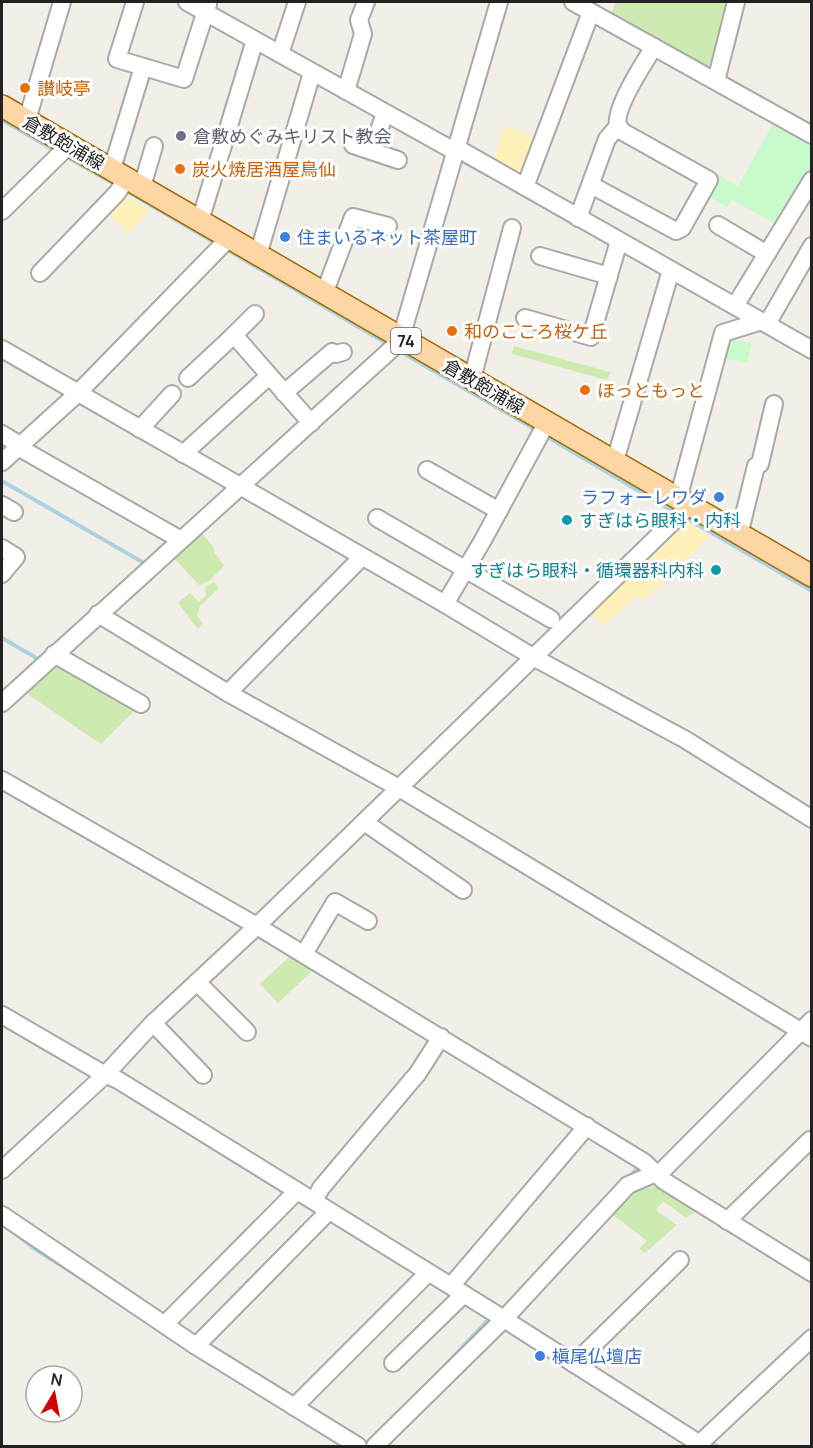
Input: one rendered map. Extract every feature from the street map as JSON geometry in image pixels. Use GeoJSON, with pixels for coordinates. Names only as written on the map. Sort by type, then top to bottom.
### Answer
{"type":"FeatureCollection","features":[{"type":"Feature","properties":{"kind":"main road","name":"倉敷飽浦線"},"geometry":{"type":"LineString","coordinates":[[2,106],[27,120],[62,150],[200,221],[224,244],[258,255],[471,379],[542,430],[615,461],[739,535],[810,569]]}},
{"type":"Feature","properties":{"kind":"street"},"geometry":{"type":"LineString","coordinates":[[27,120],[62,2]]}},
{"type":"Feature","properties":{"kind":"street"},"geometry":{"type":"LineString","coordinates":[[135,2],[117,59],[184,79],[205,12]]}},
{"type":"Feature","properties":{"kind":"street"},"geometry":{"type":"LineString","coordinates":[[187,2],[253,44],[280,54],[311,77],[346,91],[383,117],[456,152],[462,151],[578,218],[618,246],[670,275],[735,306],[757,324],[812,350]]}},
{"type":"Feature","properties":{"kind":"street"},"geometry":{"type":"LineString","coordinates":[[280,54],[297,2]]}},
{"type":"Feature","properties":{"kind":"street"},"geometry":{"type":"LineString","coordinates":[[346,91],[363,34],[359,20],[366,2]]}},
{"type":"Feature","properties":{"kind":"street"},"geometry":{"type":"LineString","coordinates":[[2,703],[94,618],[176,537],[308,419],[396,346],[401,338],[499,2]]}},
{"type":"Feature","properties":{"kind":"street"},"geometry":{"type":"LineString","coordinates":[[573,2],[590,16],[652,51],[716,81],[812,135]]}},
{"type":"Feature","properties":{"kind":"street"},"geometry":{"type":"LineString","coordinates":[[716,81],[736,2]]}},
{"type":"Feature","properties":{"kind":"street"},"geometry":{"type":"LineString","coordinates":[[525,188],[590,16]]}},
{"type":"Feature","properties":{"kind":"street"},"geometry":{"type":"LineString","coordinates":[[200,221],[253,44]]}},
{"type":"Feature","properties":{"kind":"street"},"geometry":{"type":"LineString","coordinates":[[591,185],[676,231],[682,228],[709,180],[623,132],[618,126],[618,114],[638,72],[652,51]]}},
{"type":"Feature","properties":{"kind":"street"},"geometry":{"type":"LineString","coordinates":[[124,182],[143,67]]}},
{"type":"Feature","properties":{"kind":"street"},"geometry":{"type":"LineString","coordinates":[[258,255],[311,77]]}},
{"type":"Feature","properties":{"kind":"street"},"geometry":{"type":"LineString","coordinates":[[372,151],[383,117]]}},
{"type":"Feature","properties":{"kind":"street"},"geometry":{"type":"LineString","coordinates":[[578,218],[607,139],[618,126]]}},
{"type":"Feature","properties":{"kind":"street"},"geometry":{"type":"LineString","coordinates":[[353,145],[398,160]]}},
{"type":"Feature","properties":{"kind":"street"},"geometry":{"type":"LineString","coordinates":[[40,273],[154,146]]}},
{"type":"Feature","properties":{"kind":"street"},"geometry":{"type":"LineString","coordinates":[[2,211],[62,150]]}},
{"type":"Feature","properties":{"kind":"street"},"geometry":{"type":"LineString","coordinates":[[735,306],[812,180]]}},
{"type":"Feature","properties":{"kind":"street"},"geometry":{"type":"LineString","coordinates":[[324,294],[353,217],[388,226]]}},
{"type":"Feature","properties":{"kind":"street"},"geometry":{"type":"LineString","coordinates":[[718,225],[767,254]]}},
{"type":"Feature","properties":{"kind":"street"},"geometry":{"type":"LineString","coordinates":[[471,379],[512,228]]}},
{"type":"Feature","properties":{"kind":"street"},"geometry":{"type":"LineString","coordinates":[[2,462],[78,393],[224,244]]}},
{"type":"Feature","properties":{"kind":"street"},"geometry":{"type":"LineString","coordinates":[[525,318],[591,337],[618,246]]}},
{"type":"Feature","properties":{"kind":"street"},"geometry":{"type":"LineString","coordinates":[[2,1170],[106,1074],[252,923],[364,822],[396,788],[533,657],[683,503],[723,333],[757,324],[812,246]]}},
{"type":"Feature","properties":{"kind":"street"},"geometry":{"type":"LineString","coordinates":[[540,256],[609,276]]}},
{"type":"Feature","properties":{"kind":"street"},"geometry":{"type":"LineString","coordinates":[[615,461],[670,275]]}},
{"type":"Feature","properties":{"kind":"street"},"geometry":{"type":"LineString","coordinates":[[188,378],[255,314]]}},
{"type":"Feature","properties":{"kind":"street"},"geometry":{"type":"LineString","coordinates":[[234,335],[308,419]]}},
{"type":"Feature","properties":{"kind":"street"},"geometry":{"type":"LineString","coordinates":[[2,349],[78,393],[144,425],[235,485],[362,557],[447,601],[533,657],[686,741],[812,819]]}},
{"type":"Feature","properties":{"kind":"street"},"geometry":{"type":"LineString","coordinates":[[284,393],[334,349]]}},
{"type":"Feature","properties":{"kind":"street"},"geometry":{"type":"LineString","coordinates":[[186,451],[269,376]]}},
{"type":"Feature","properties":{"kind":"street"},"geometry":{"type":"LineString","coordinates":[[144,425],[171,394]]}},
{"type":"Feature","properties":{"kind":"street"},"geometry":{"type":"LineString","coordinates":[[739,535],[756,466],[760,464],[774,405]]}},
{"type":"Feature","properties":{"kind":"street"},"geometry":{"type":"LineString","coordinates":[[447,601],[542,430]]}},
{"type":"Feature","properties":{"kind":"street"},"geometry":{"type":"LineString","coordinates":[[2,434],[176,537]]}},
{"type":"Feature","properties":{"kind":"street"},"geometry":{"type":"LineString","coordinates":[[427,470],[499,511]]}},
{"type":"Feature","properties":{"kind":"street"},"geometry":{"type":"LineString","coordinates":[[377,518],[551,619]]}},
{"type":"Feature","properties":{"kind":"street"},"geometry":{"type":"LineString","coordinates":[[2,548],[16,557],[2,574]]}},
{"type":"Feature","properties":{"kind":"street"},"geometry":{"type":"LineString","coordinates":[[228,693],[362,557]]}},
{"type":"Feature","properties":{"kind":"street"},"geometry":{"type":"LineString","coordinates":[[94,618],[396,788],[803,1030],[663,1170],[628,1185],[504,1319],[375,1446]]}},
{"type":"Feature","properties":{"kind":"street"},"geometry":{"type":"LineString","coordinates":[[54,654],[141,705]]}},
{"type":"Feature","properties":{"kind":"street"},"geometry":{"type":"LineString","coordinates":[[2,780],[304,954],[439,1041],[584,1130],[644,1162],[664,1181],[812,1273]]}},
{"type":"Feature","properties":{"kind":"street"},"geometry":{"type":"LineString","coordinates":[[364,822],[463,890]]}},
{"type":"Feature","properties":{"kind":"street"},"geometry":{"type":"LineString","coordinates":[[304,954],[335,902],[368,921]]}},
{"type":"Feature","properties":{"kind":"street"},"geometry":{"type":"LineString","coordinates":[[197,982],[247,1032]]}},
{"type":"Feature","properties":{"kind":"street"},"geometry":{"type":"LineString","coordinates":[[2,1016],[106,1074],[297,1191],[315,1198],[329,1211],[428,1273],[456,1286],[504,1319],[577,1361],[699,1442],[812,1338]]}},
{"type":"Feature","properties":{"kind":"street"},"geometry":{"type":"LineString","coordinates":[[153,1023],[203,1075]]}},
{"type":"Feature","properties":{"kind":"street"},"geometry":{"type":"LineString","coordinates":[[315,1198],[418,1073],[439,1041]]}},
{"type":"Feature","properties":{"kind":"street"},"geometry":{"type":"LineString","coordinates":[[393,1363],[584,1130]]}},
{"type":"Feature","properties":{"kind":"street"},"geometry":{"type":"LineString","coordinates":[[727,1221],[810,1140]]}},
{"type":"Feature","properties":{"kind":"street"},"geometry":{"type":"LineString","coordinates":[[165,1324],[297,1191]]}},
{"type":"Feature","properties":{"kind":"street"},"geometry":{"type":"LineString","coordinates":[[196,1346],[329,1211]]}},
{"type":"Feature","properties":{"kind":"street"},"geometry":{"type":"LineString","coordinates":[[2,1215],[196,1346],[358,1446]]}},
{"type":"Feature","properties":{"kind":"street"},"geometry":{"type":"LineString","coordinates":[[577,1361],[680,1260]]}},
{"type":"Feature","properties":{"kind":"street"},"geometry":{"type":"LineString","coordinates":[[294,1407],[428,1273]]}},
{"type":"Feature","properties":{"kind":"green space"},"geometry":{"type":"Polygon","coordinates":[[[615,2],[731,2],[713,68],[706,71],[611,17],[615,2]]]}},
{"type":"Feature","properties":{"kind":"green space"},"geometry":{"type":"Polygon","coordinates":[[[773,124],[811,146],[811,168],[779,226],[732,200],[727,207],[705,195],[717,174],[738,186],[773,124]]]}},
{"type":"Feature","properties":{"kind":"green space"},"geometry":{"type":"Polygon","coordinates":[[[730,339],[751,343],[747,363],[721,358],[730,339]]]}},
{"type":"Feature","properties":{"kind":"green space"},"geometry":{"type":"Polygon","coordinates":[[[514,346],[610,372],[607,380],[512,354],[514,346]]]}},
{"type":"Feature","properties":{"kind":"green space"},"geometry":{"type":"Polygon","coordinates":[[[200,531],[214,548],[214,552],[224,566],[209,581],[199,585],[172,556],[200,531]]]}},
{"type":"Feature","properties":{"kind":"green space"},"geometry":{"type":"Polygon","coordinates":[[[214,582],[219,588],[200,606],[197,616],[203,624],[198,629],[178,603],[190,593],[199,602],[206,595],[205,587],[214,582]]]}},
{"type":"Feature","properties":{"kind":"green space"},"geometry":{"type":"Polygon","coordinates":[[[55,663],[135,710],[101,744],[23,691],[55,663]]]}},
{"type":"Feature","properties":{"kind":"green space"},"geometry":{"type":"Polygon","coordinates":[[[290,956],[313,970],[278,1003],[260,984],[290,956]]]}},
{"type":"Feature","properties":{"kind":"green space"},"geometry":{"type":"Polygon","coordinates":[[[657,1186],[696,1211],[686,1218],[663,1201],[656,1210],[677,1225],[645,1253],[639,1249],[647,1241],[612,1214],[633,1191],[657,1186]]]}},
{"type":"Feature","properties":{"kind":"sand"},"geometry":{"type":"Polygon","coordinates":[[[505,125],[538,139],[524,175],[519,176],[493,160],[505,125]]]}},
{"type":"Feature","properties":{"kind":"sand"},"geometry":{"type":"Polygon","coordinates":[[[124,194],[150,210],[128,233],[106,211],[124,194]]]}},
{"type":"Feature","properties":{"kind":"sand"},"geometry":{"type":"Polygon","coordinates":[[[681,522],[688,523],[710,536],[644,601],[635,596],[605,625],[588,612],[681,522]]]}},
{"type":"Feature","properties":{"kind":"waterway"},"geometry":{"type":"LineString","coordinates":[[2,120],[56,151]]}},
{"type":"Feature","properties":{"kind":"waterway"},"geometry":{"type":"LineString","coordinates":[[65,156],[116,185]]}},
{"type":"Feature","properties":{"kind":"waterway"},"geometry":{"type":"LineString","coordinates":[[460,160],[488,175]]}},
{"type":"Feature","properties":{"kind":"waterway"},"geometry":{"type":"LineString","coordinates":[[125,190],[217,244]]}},
{"type":"Feature","properties":{"kind":"waterway"},"geometry":{"type":"LineString","coordinates":[[226,249],[386,343]]}},
{"type":"Feature","properties":{"kind":"waterway"},"geometry":{"type":"LineString","coordinates":[[401,352],[538,431]]}},
{"type":"Feature","properties":{"kind":"waterway"},"geometry":{"type":"LineString","coordinates":[[544,435],[673,511]]}},
{"type":"Feature","properties":{"kind":"waterway"},"geometry":{"type":"LineString","coordinates":[[2,481],[144,563]]}},
{"type":"Feature","properties":{"kind":"waterway"},"geometry":{"type":"LineString","coordinates":[[686,518],[812,591]]}},
{"type":"Feature","properties":{"kind":"waterway"},"geometry":{"type":"LineString","coordinates":[[138,569],[169,540]]}},
{"type":"Feature","properties":{"kind":"waterway"},"geometry":{"type":"LineString","coordinates":[[2,638],[38,659]]}},
{"type":"Feature","properties":{"kind":"waterway"},"geometry":{"type":"LineString","coordinates":[[22,674],[50,649]]}},
{"type":"Feature","properties":{"kind":"waterway"},"geometry":{"type":"LineString","coordinates":[[630,1177],[637,1168]]}},
{"type":"Feature","properties":{"kind":"waterway"},"geometry":{"type":"LineString","coordinates":[[12,1231],[35,1249],[95,1287]]}},
{"type":"Feature","properties":{"kind":"waterway"},"geometry":{"type":"LineString","coordinates":[[437,1374],[486,1322]]}},
{"type":"Feature","properties":{"kind":"waterway"},"geometry":{"type":"LineString","coordinates":[[708,1441],[717,1446]]}},
{"type":"Feature","properties":{"kind":"place","name":"讃岐亭"},"geometry":{"type":"Point","coordinates":[25,88]}},
{"type":"Feature","properties":{"kind":"place","name":"倉敷めぐみキリスト教会"},"geometry":{"type":"Point","coordinates":[181,136]}},
{"type":"Feature","properties":{"kind":"place","name":"炭火焼居酒屋鳥仙"},"geometry":{"type":"Point","coordinates":[180,169]}},
{"type":"Feature","properties":{"kind":"place","name":"住まいるネット茶屋町"},"geometry":{"type":"Point","coordinates":[285,237]}},
{"type":"Feature","properties":{"kind":"place","name":"和のこころ桜ケ丘"},"geometry":{"type":"Point","coordinates":[452,331]}},
{"type":"Feature","properties":{"kind":"place","name":"ほっともっと"},"geometry":{"type":"Point","coordinates":[585,390]}},
{"type":"Feature","properties":{"kind":"place","name":"ラフォーレワダ"},"geometry":{"type":"Point","coordinates":[719,497]}},
{"type":"Feature","properties":{"kind":"place","name":"すぎはら眼科・内科"},"geometry":{"type":"Point","coordinates":[567,520]}},
{"type":"Feature","properties":{"kind":"place","name":"すぎはら眼科・循環器科内科"},"geometry":{"type":"Point","coordinates":[716,570]}},
{"type":"Feature","properties":{"kind":"place","name":"槇尾仏壇店"},"geometry":{"type":"Point","coordinates":[540,1356]}}]}
